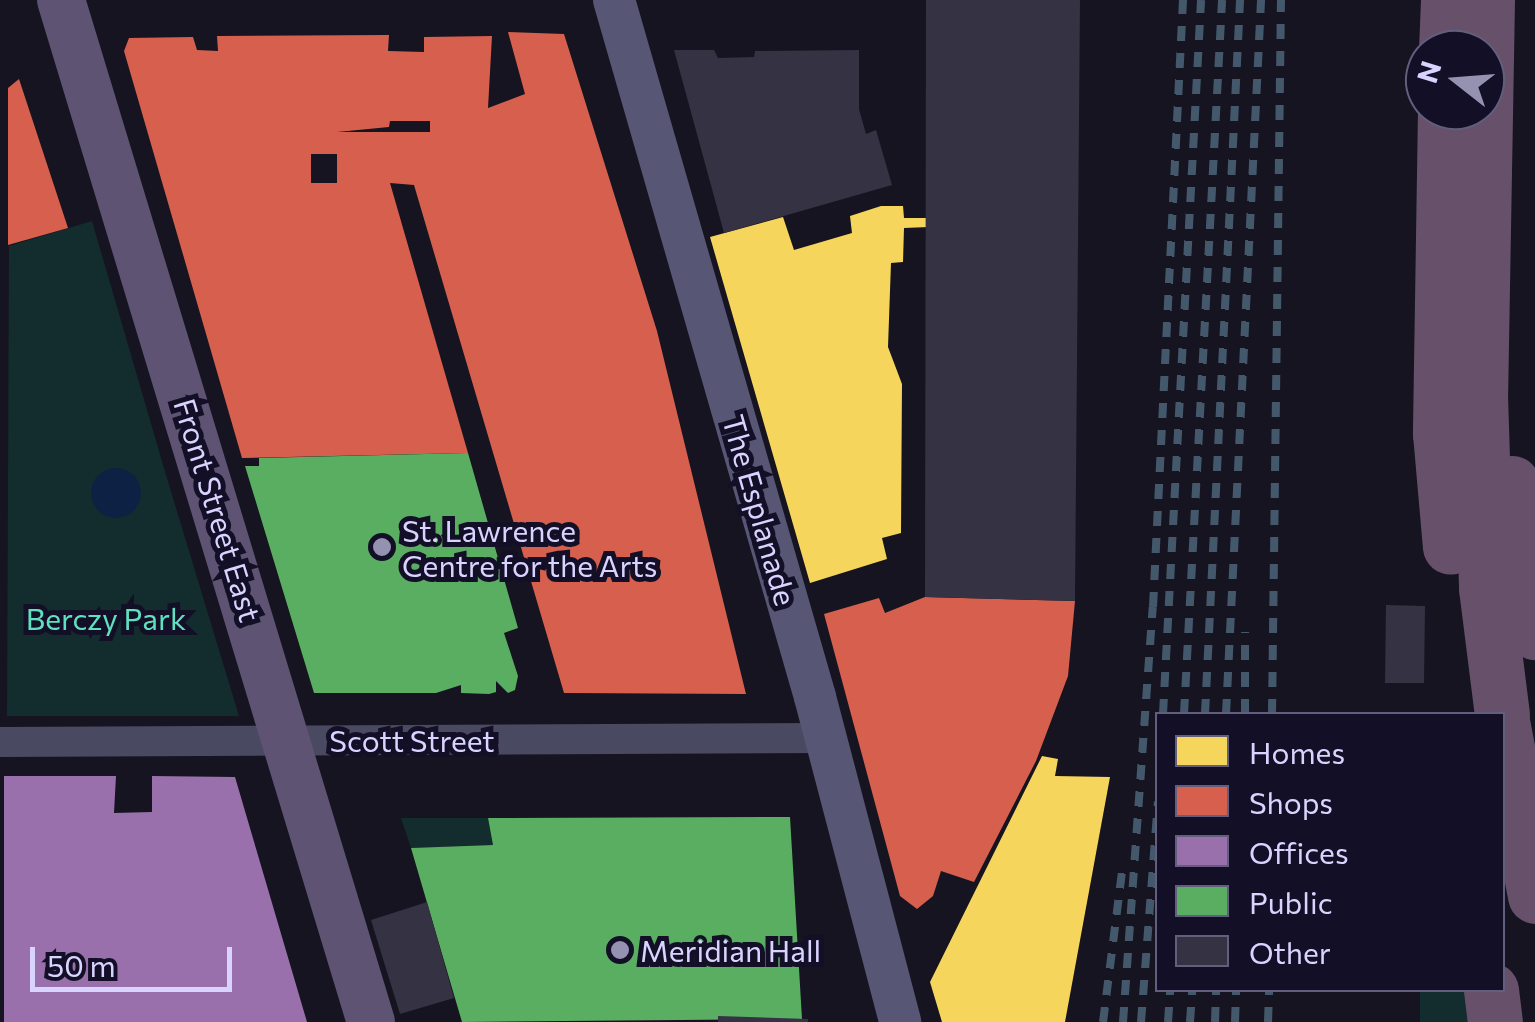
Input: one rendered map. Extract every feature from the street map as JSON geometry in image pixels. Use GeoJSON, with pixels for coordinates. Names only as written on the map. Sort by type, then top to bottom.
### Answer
{"type":"FeatureCollection","features":[{"type":"Feature","properties":{"kind":"highway"},"geometry":{"type":"LineString","coordinates":[[1447,30],[1448,0]]}},
{"type":"Feature","properties":{"kind":"highway"},"geometry":{"type":"LineString","coordinates":[[1487,0],[1480,395],[1486,588],[1501,712]]}},
{"type":"Feature","properties":{"kind":"highway"},"geometry":{"type":"LineString","coordinates":[[1512,484],[1517,0]]}},
{"type":"Feature","properties":{"kind":"highway"},"geometry":{"type":"LineString","coordinates":[[1448,130],[1440,433],[1465,712]]}},
{"type":"Feature","properties":{"kind":"highway"},"geometry":{"type":"LineString","coordinates":[[1451,130],[1467,248],[1512,484],[1535,632]]}},
{"type":"Feature","properties":{"kind":"highway"},"geometry":{"type":"LineString","coordinates":[[1505,734],[1535,896]]}},
{"type":"Feature","properties":{"kind":"highway"},"geometry":{"type":"LineString","coordinates":[[1491,992],[1495,1022]]}},
{"type":"Feature","properties":{"kind":"main road","name":"Front Street East"},"geometry":{"type":"LineString","coordinates":[[60,0],[290,741],[371,1022]]}},
{"type":"Feature","properties":{"kind":"street","name":"The Esplanade"},"geometry":{"type":"LineString","coordinates":[[614,0],[824,738],[900,1022]]}},
{"type":"Feature","properties":{"kind":"street","name":"Scott Street"},"geometry":{"type":"LineString","coordinates":[[0,742],[824,738]]}},
{"type":"Feature","properties":{"kind":"green space","name":"Berczy Park"},"geometry":{"type":"Polygon","coordinates":[[[92,221],[239,716],[7,716],[9,246],[92,221]]]}},
{"type":"Feature","properties":{"kind":"green space"},"geometry":{"type":"Polygon","coordinates":[[[401,818],[488,818],[493,845],[411,848],[401,818]]]}},
{"type":"Feature","properties":{"kind":"green space"},"geometry":{"type":"Polygon","coordinates":[[[1420,992],[1466,992],[1471,1022],[1420,1022],[1420,992]]]}},
{"type":"Feature","properties":{"kind":"water"},"geometry":{"type":"Polygon","coordinates":[[[116,468],[134,475],[141,493],[134,511],[116,518],[98,511],[91,493],[98,475],[116,468]]]}},
{"type":"Feature","properties":{"kind":"building: Homes"},"geometry":{"type":"Polygon","coordinates":[[[926,0],[1009,0],[1003,375],[930,374],[929,227],[904,228],[903,262],[891,263],[888,347],[902,384],[901,533],[882,538],[887,559],[810,583],[710,237],[783,217],[794,250],[852,233],[850,216],[881,206],[903,206],[904,218],[929,218],[926,0]]]}},
{"type":"Feature","properties":{"kind":"building: Homes"},"geometry":{"type":"Polygon","coordinates":[[[500,437],[659,437],[660,510],[629,508],[529,538],[500,437]]]}},
{"type":"Feature","properties":{"kind":"building: Homes"},"geometry":{"type":"Polygon","coordinates":[[[665,572],[672,594],[702,593],[709,678],[576,674],[571,599],[665,572]]]}},
{"type":"Feature","properties":{"kind":"building: Homes"},"geometry":{"type":"Polygon","coordinates":[[[1042,756],[1058,759],[1055,776],[1110,777],[1065,1022],[942,1022],[930,982],[1042,756]]]}},
{"type":"Feature","properties":{"kind":"building: Shops"},"geometry":{"type":"Polygon","coordinates":[[[508,32],[564,34],[657,331],[746,694],[564,693],[414,185],[390,183],[468,453],[242,458],[124,51],[129,38],[193,37],[197,50],[218,51],[217,36],[389,35],[388,51],[424,52],[424,37],[492,36],[488,108],[525,94],[508,32]],[[390,121],[389,127],[337,132],[430,132],[430,121],[390,121]],[[311,154],[311,183],[337,183],[337,154],[311,154]]]}},
{"type":"Feature","properties":{"kind":"building: Shops"},"geometry":{"type":"Polygon","coordinates":[[[19,79],[68,228],[8,245],[8,88],[19,79]]]}},
{"type":"Feature","properties":{"kind":"building: Shops"},"geometry":{"type":"Polygon","coordinates":[[[925,597],[1075,601],[1068,676],[1036,761],[974,882],[941,871],[933,896],[917,909],[900,896],[824,614],[879,598],[885,613],[925,597]]]}},
{"type":"Feature","properties":{"kind":"building: Offices"},"geometry":{"type":"Polygon","coordinates":[[[4,776],[116,776],[114,813],[152,812],[152,776],[235,777],[307,1022],[4,1022],[4,776]]]}},
{"type":"Feature","properties":{"kind":"building: Public","name":"St. Lawrence Centre for the Arts"},"geometry":{"type":"Polygon","coordinates":[[[468,453],[518,628],[504,633],[518,676],[515,690],[508,693],[496,681],[496,692],[489,694],[461,693],[461,685],[436,693],[314,693],[245,466],[259,466],[259,458],[468,453]]]}},
{"type":"Feature","properties":{"kind":"building: Public","name":"Meridian Hall"},"geometry":{"type":"Polygon","coordinates":[[[790,817],[802,1019],[462,1022],[411,848],[493,845],[488,818],[790,817]]]}},
{"type":"Feature","properties":{"kind":"building: Other"},"geometry":{"type":"Polygon","coordinates":[[[926,0],[1080,0],[1075,601],[925,597],[926,0]]]}},
{"type":"Feature","properties":{"kind":"building: Other"},"geometry":{"type":"Polygon","coordinates":[[[674,50],[714,50],[718,58],[754,57],[755,51],[859,50],[859,109],[866,134],[876,130],[892,185],[724,233],[674,50]]]}},
{"type":"Feature","properties":{"kind":"building: Other"},"geometry":{"type":"Polygon","coordinates":[[[1386,605],[1425,606],[1424,683],[1385,683],[1386,605]]]}},
{"type":"Feature","properties":{"kind":"building: Other"},"geometry":{"type":"Polygon","coordinates":[[[427,902],[454,998],[400,1014],[371,920],[427,902]]]}},
{"type":"Feature","properties":{"kind":"building: Other"},"geometry":{"type":"Polygon","coordinates":[[[718,1016],[808,1019],[808,1022],[718,1022],[718,1016]]]}},
{"type":"Feature","properties":{"kind":"railway"},"geometry":{"type":"LineString","coordinates":[[1123,1022],[1153,607],[1183,0]]}},
{"type":"Feature","properties":{"kind":"railway"},"geometry":{"type":"LineString","coordinates":[[1163,712],[1201,0]]}},
{"type":"Feature","properties":{"kind":"railway"},"geometry":{"type":"LineString","coordinates":[[1184,712],[1222,0]]}},
{"type":"Feature","properties":{"kind":"railway"},"geometry":{"type":"LineString","coordinates":[[1205,712],[1240,0]]}},
{"type":"Feature","properties":{"kind":"railway"},"geometry":{"type":"LineString","coordinates":[[1226,712],[1261,0]]}},
{"type":"Feature","properties":{"kind":"railway"},"geometry":{"type":"LineString","coordinates":[[1272,712],[1281,0]]}},
{"type":"Feature","properties":{"kind":"railway"},"geometry":{"type":"LineString","coordinates":[[1245,632],[1245,712]]}},
{"type":"Feature","properties":{"kind":"railway"},"geometry":{"type":"LineString","coordinates":[[1141,1022],[1155,841]]}},
{"type":"Feature","properties":{"kind":"railway"},"geometry":{"type":"LineString","coordinates":[[1103,1022],[1122,872]]}},
{"type":"Feature","properties":{"kind":"railway"},"geometry":{"type":"LineString","coordinates":[[1168,1022],[1170,992]]}},
{"type":"Feature","properties":{"kind":"railway"},"geometry":{"type":"LineString","coordinates":[[1190,1022],[1192,992]]}},
{"type":"Feature","properties":{"kind":"railway"},"geometry":{"type":"LineString","coordinates":[[1215,1022],[1216,992]]}},
{"type":"Feature","properties":{"kind":"railway"},"geometry":{"type":"LineString","coordinates":[[1235,1022],[1236,992]]}},
{"type":"Feature","properties":{"kind":"railway"},"geometry":{"type":"LineString","coordinates":[[1268,1022],[1269,992]]}},
{"type":"Feature","properties":{"kind":"place","name":"St. Lawrence Centre for the Arts"},"geometry":{"type":"Point","coordinates":[382,547]}},
{"type":"Feature","properties":{"kind":"place","name":"Meridian Hall"},"geometry":{"type":"Point","coordinates":[620,950]}}]}
